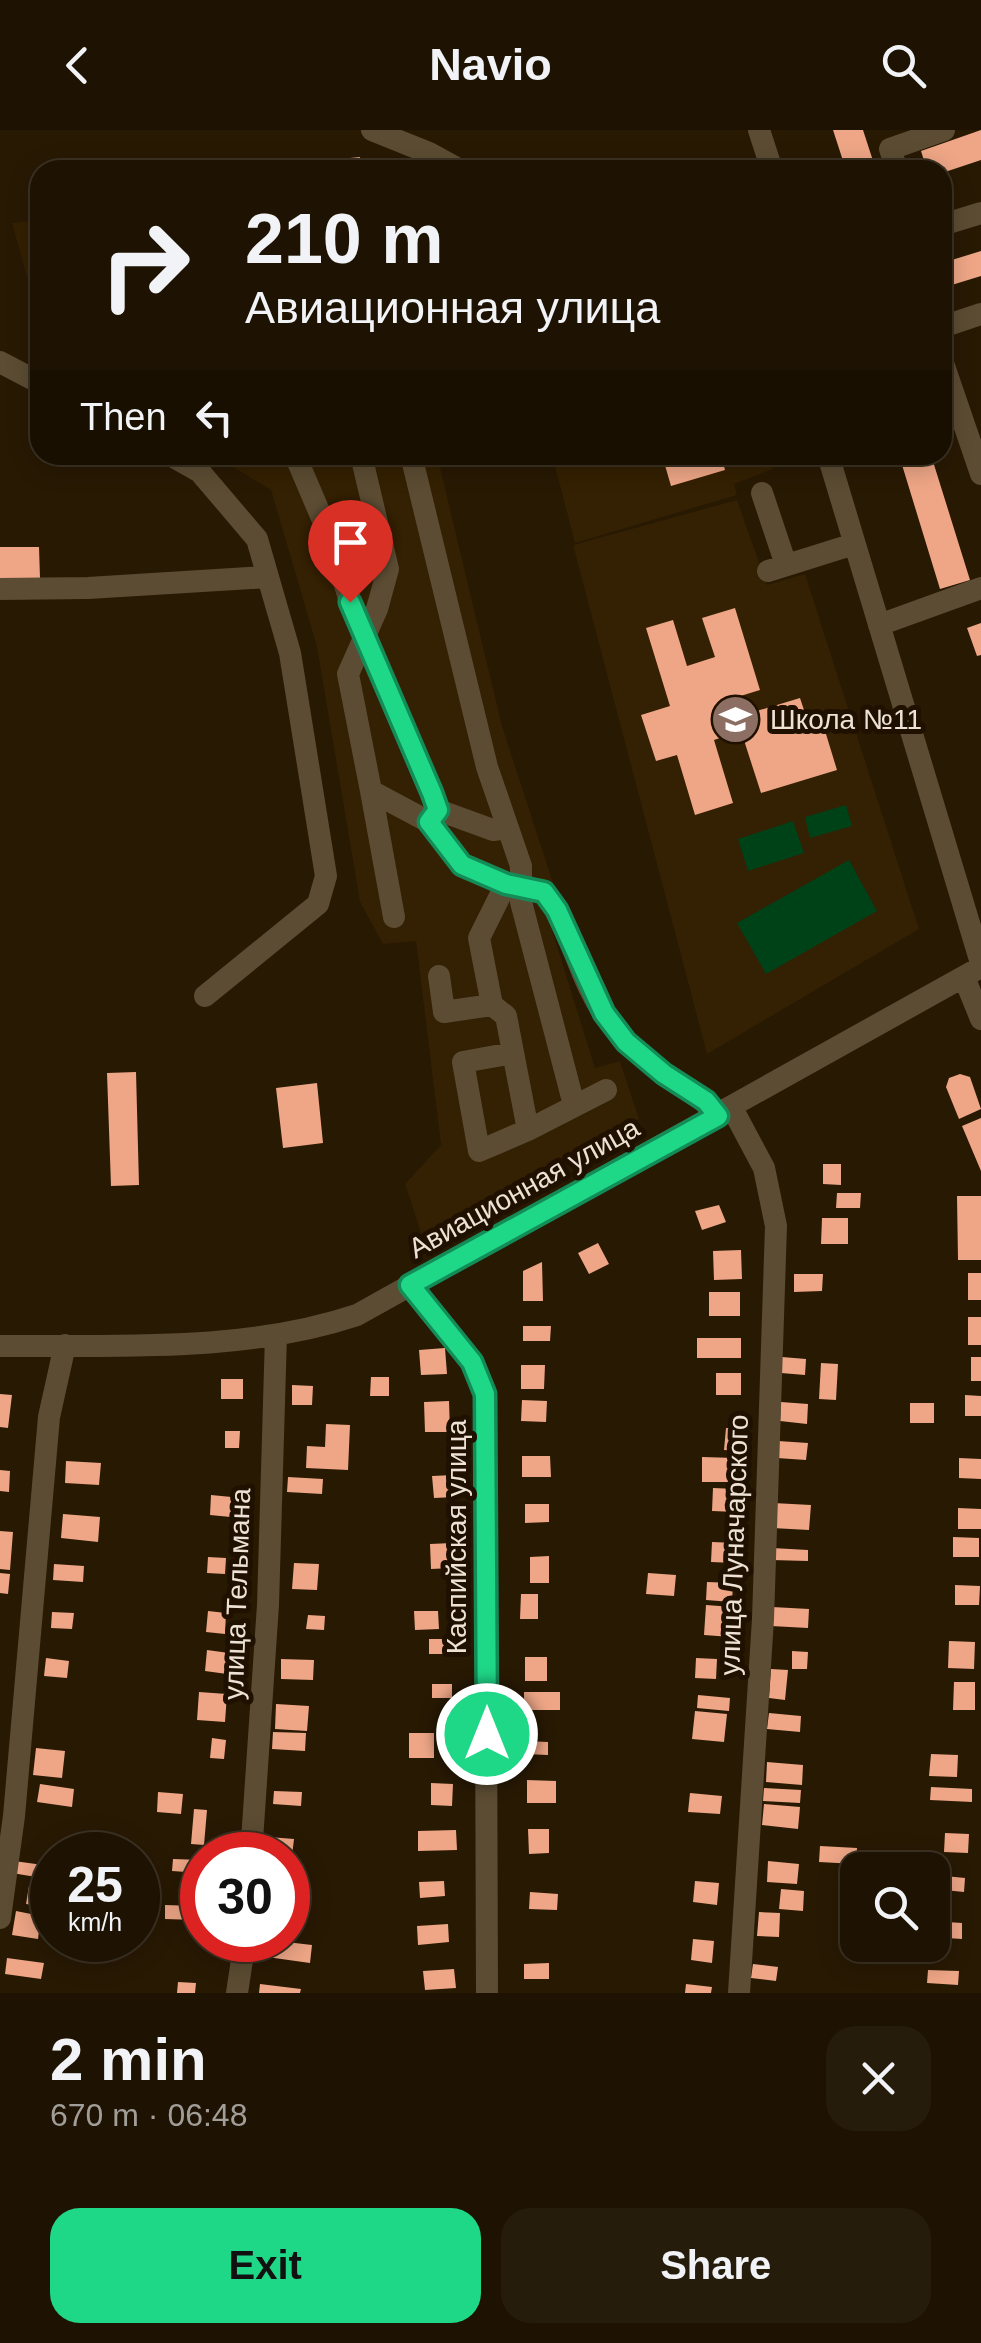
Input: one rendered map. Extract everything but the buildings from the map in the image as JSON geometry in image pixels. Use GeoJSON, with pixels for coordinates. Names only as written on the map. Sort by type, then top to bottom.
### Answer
{"type":"FeatureCollection","features":[{"type":"Feature","properties":{"kind":"street"},"geometry":{"type":"LineString","coordinates":[[372,130],[442,160]]}},
{"type":"Feature","properties":{"kind":"street"},"geometry":{"type":"LineString","coordinates":[[758,130],[768,160]]}},
{"type":"Feature","properties":{"kind":"street"},"geometry":{"type":"LineString","coordinates":[[890,150],[944,130]]}},
{"type":"Feature","properties":{"kind":"street"},"geometry":{"type":"LineString","coordinates":[[952,223],[981,213]]}},
{"type":"Feature","properties":{"kind":"street"},"geometry":{"type":"LineString","coordinates":[[952,324],[981,314]]}},
{"type":"Feature","properties":{"kind":"street"},"geometry":{"type":"LineString","coordinates":[[0,362],[30,378]]}},
{"type":"Feature","properties":{"kind":"street"},"geometry":{"type":"LineString","coordinates":[[952,389],[981,474]]}},
{"type":"Feature","properties":{"kind":"street"},"geometry":{"type":"LineString","coordinates":[[188,465],[200,472],[256,539],[290,653],[326,876],[318,904],[205,996]]}},
{"type":"Feature","properties":{"kind":"street"},"geometry":{"type":"LineString","coordinates":[[298,465],[333,544],[350,602],[433,816],[462,865],[514,886],[544,892],[557,910],[604,1013],[626,1042],[664,1074],[725,1112]]}},
{"type":"Feature","properties":{"kind":"street"},"geometry":{"type":"LineString","coordinates":[[363,465],[388,568],[377,609],[348,674],[394,916]]}},
{"type":"Feature","properties":{"kind":"street"},"geometry":{"type":"LineString","coordinates":[[414,465],[486,767],[521,866],[514,886],[480,938],[492,1005],[506,1016],[528,1130]]}},
{"type":"Feature","properties":{"kind":"street"},"geometry":{"type":"LineString","coordinates":[[831,465],[975,969],[981,1019]]}},
{"type":"Feature","properties":{"kind":"street"},"geometry":{"type":"LineString","coordinates":[[762,493],[777,568],[854,544]]}},
{"type":"Feature","properties":{"kind":"street"},"geometry":{"type":"LineString","coordinates":[[0,590],[266,577]]}},
{"type":"Feature","properties":{"kind":"street"},"geometry":{"type":"LineString","coordinates":[[879,625],[981,588]]}},
{"type":"Feature","properties":{"kind":"street"},"geometry":{"type":"LineString","coordinates":[[371,791],[433,816],[493,830],[508,828]]}},
{"type":"Feature","properties":{"kind":"street"},"geometry":{"type":"LineString","coordinates":[[514,886],[574,1105]]}},
{"type":"Feature","properties":{"kind":"street","name":"Авиационная улица"},"geometry":{"type":"LineString","coordinates":[[0,1346],[151,1346],[276,1335],[312,1330],[357,1314],[725,1112],[975,969]]}},
{"type":"Feature","properties":{"kind":"street"},"geometry":{"type":"LineString","coordinates":[[440,976],[444,1012],[492,1005]]}},
{"type":"Feature","properties":{"kind":"street"},"geometry":{"type":"LineString","coordinates":[[513,1053],[463,1062],[479,1151],[606,1090]]}},
{"type":"Feature","properties":{"kind":"street","name":"улица Луначарского"},"geometry":{"type":"LineString","coordinates":[[725,1112],[764,1168],[776,1226],[763,1619],[738,1993]]}},
{"type":"Feature","properties":{"kind":"street","name":"Каспийская улица"},"geometry":{"type":"LineString","coordinates":[[410,1285],[472,1362],[485,1394],[487,1993]]}},
{"type":"Feature","properties":{"kind":"street","name":"улица Тельмана"},"geometry":{"type":"LineString","coordinates":[[253,1832],[268,1605],[276,1335]]}},
{"type":"Feature","properties":{"kind":"street"},"geometry":{"type":"LineString","coordinates":[[0,1918],[14,1816],[48,1417],[65,1345]]}},
{"type":"Feature","properties":{"kind":"street"},"geometry":{"type":"LineString","coordinates":[[237,1993],[242,1962]]}},
{"type":"Feature","properties":{"kind":"shaded area"},"geometry":{"type":"Polygon","coordinates":[[[30,221],[30,287],[12,223],[30,221]]]}},
{"type":"Feature","properties":{"kind":"shaded area"},"geometry":{"type":"Polygon","coordinates":[[[230,465],[439,465],[502,726],[557,895],[547,914],[595,1068],[620,1061],[639,1119],[422,1236],[405,1184],[441,1145],[416,941],[383,944],[360,902],[317,647],[271,490],[230,465]]]}},
{"type":"Feature","properties":{"kind":"shaded area"},"geometry":{"type":"Polygon","coordinates":[[[555,465],[772,465],[773,469],[734,484],[737,495],[575,543],[555,465]]]}},
{"type":"Feature","properties":{"kind":"shaded area","name":"Школа №11"},"geometry":{"type":"Polygon","coordinates":[[[737,500],[767,585],[805,574],[919,929],[707,1054],[573,545],[737,500]]]}},
{"type":"Feature","properties":{"kind":"green space"},"geometry":{"type":"Polygon","coordinates":[[[846,805],[852,826],[810,838],[805,817],[846,805]]]}},
{"type":"Feature","properties":{"kind":"green space"},"geometry":{"type":"Polygon","coordinates":[[[793,821],[804,853],[748,871],[738,839],[793,821]]]}},
{"type":"Feature","properties":{"kind":"green space"},"geometry":{"type":"Polygon","coordinates":[[[849,860],[877,911],[766,974],[737,923],[849,860]]]}},
{"type":"Feature","properties":{"kind":"place","name":"Школа №11"},"geometry":{"type":"Point","coordinates":[735,719]}},
{"type":"Feature","properties":{"kind":"route"},"geometry":{"type":"LineString","coordinates":[[350,602],[432,793],[438,810],[429,822],[462,865],[506,884],[544,892],[557,910],[604,1013],[626,1042],[664,1074],[706,1101],[718,1116],[410,1285],[472,1362],[485,1394],[487,1734]]}}]}
